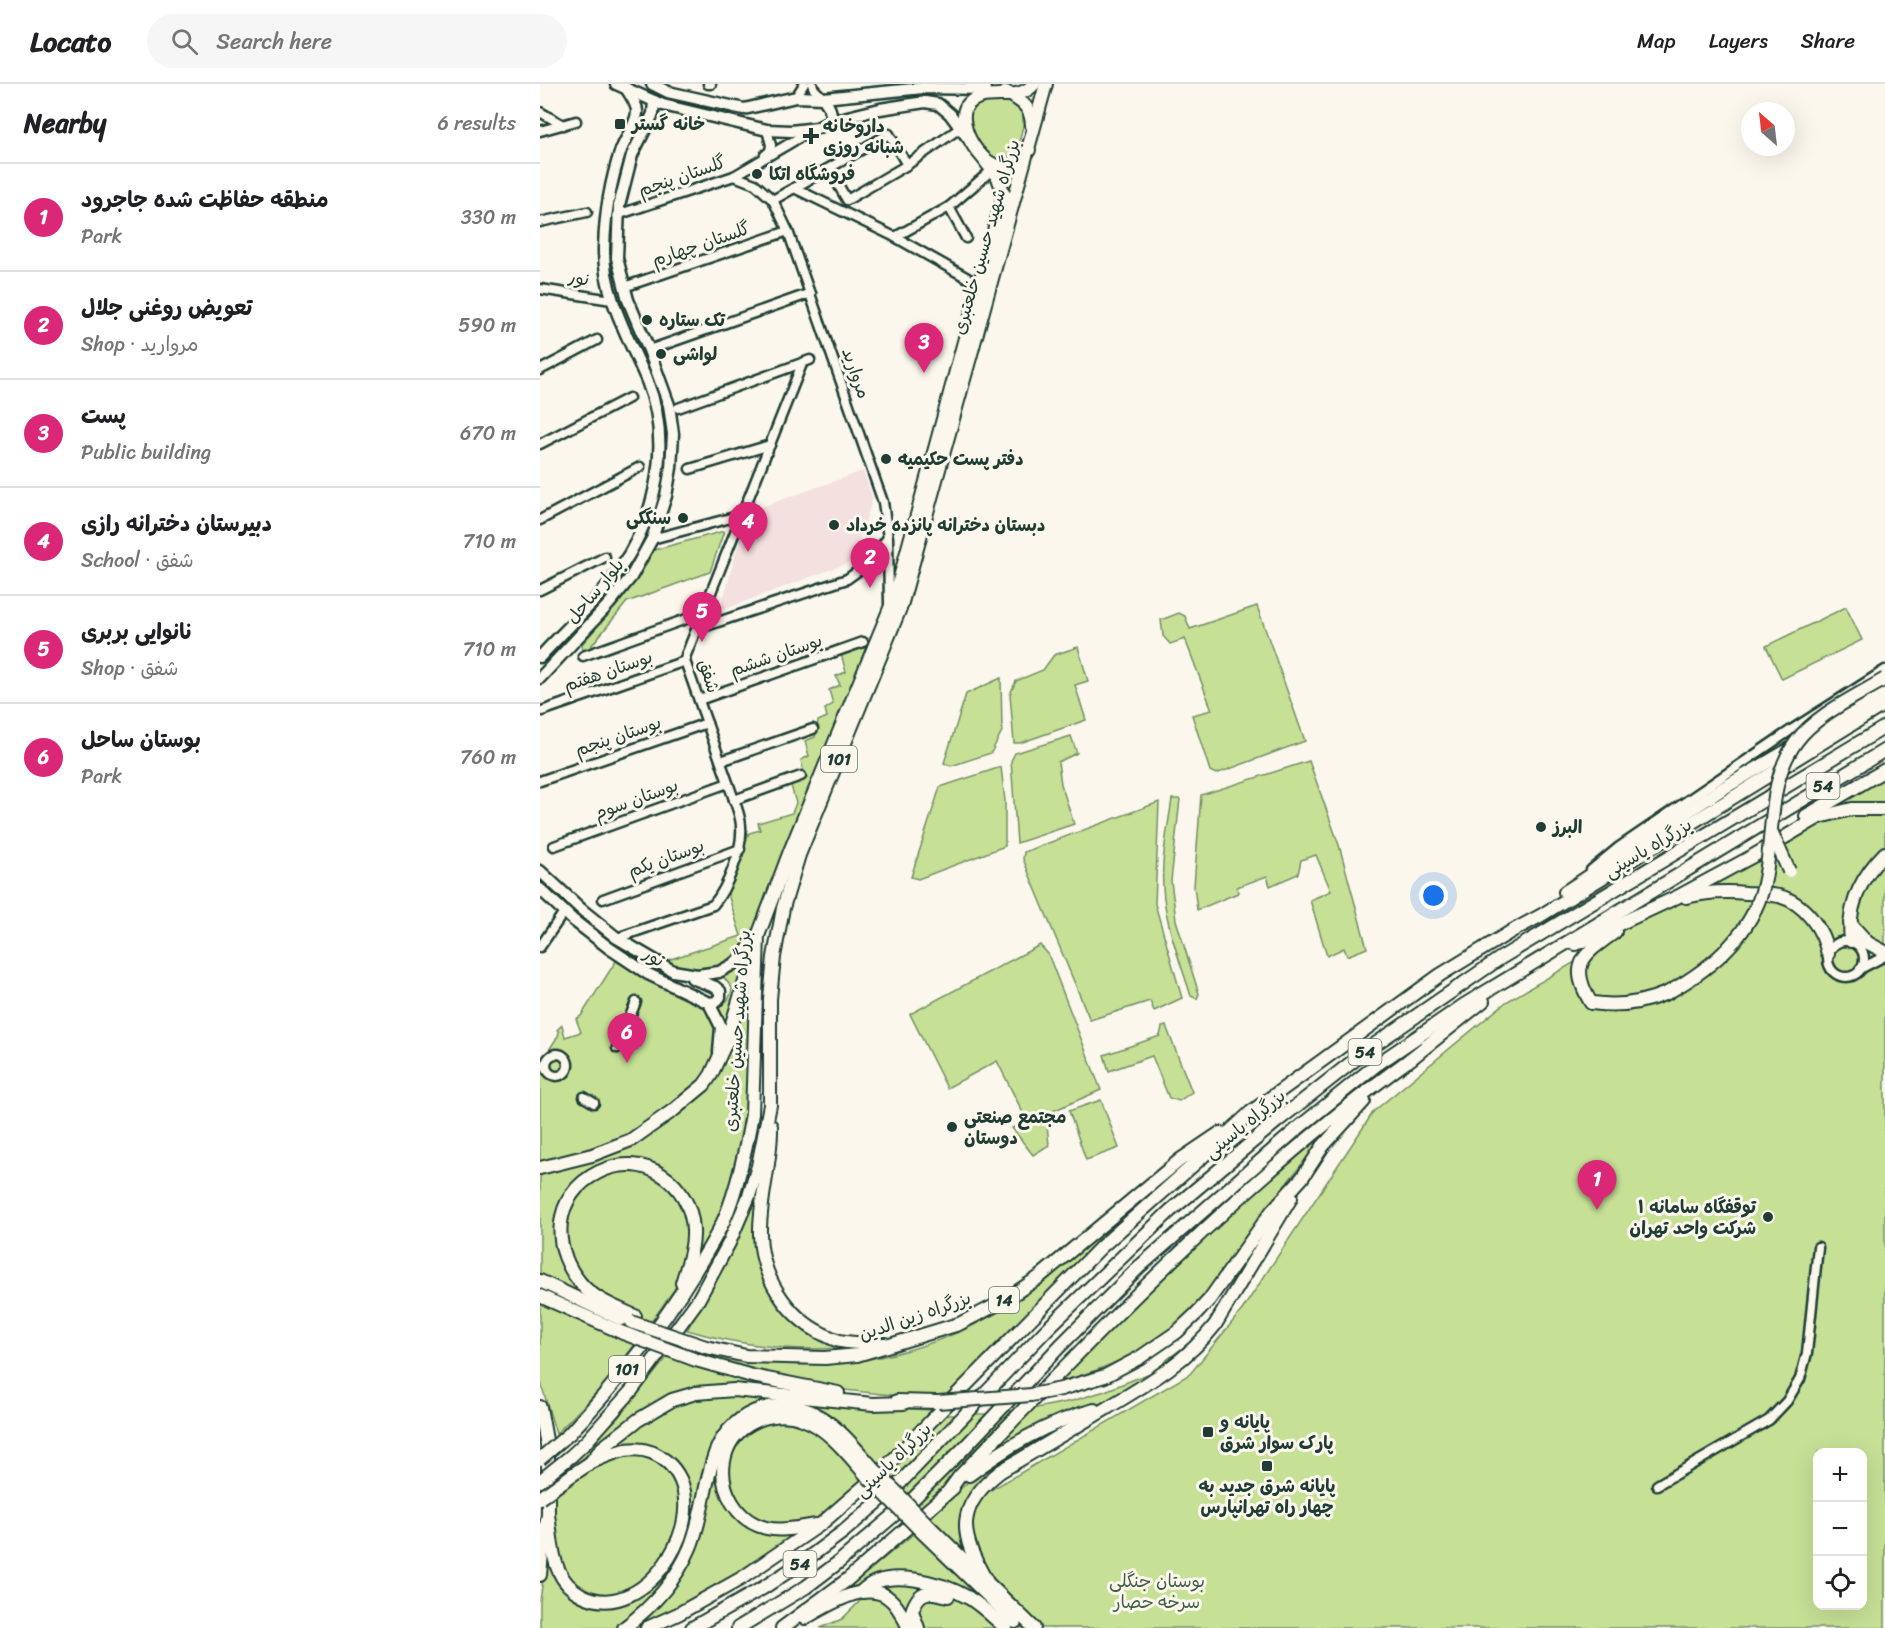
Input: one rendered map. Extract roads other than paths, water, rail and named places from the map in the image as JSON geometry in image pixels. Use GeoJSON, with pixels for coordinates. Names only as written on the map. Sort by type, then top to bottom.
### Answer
{"type":"FeatureCollection","features":[{"type":"Feature","properties":{"kind":"highway"},"geometry":{"type":"LineString","coordinates":[[985,88],[1021,91],[1034,84]]}},
{"type":"Feature","properties":{"kind":"highway","name":"بزرگراه شهید حسین خلعتبری"},"geometry":{"type":"LineString","coordinates":[[540,1481],[571,1456],[594,1433],[656,1359],[703,1291],[746,1205],[758,1166],[770,1105],[770,999],[774,957],[783,908],[800,855],[901,606],[1046,84]]}},
{"type":"Feature","properties":{"kind":"highway","name":"101"},"geometry":{"type":"LineString","coordinates":[[980,154],[970,141],[963,122],[963,112],[972,96],[985,88]]}},
{"type":"Feature","properties":{"kind":"highway"},"geometry":{"type":"LineString","coordinates":[[1005,91],[1030,111],[1032,136]]}},
{"type":"Feature","properties":{"kind":"highway"},"geometry":{"type":"LineString","coordinates":[[980,154],[994,166],[1000,167],[1015,163],[1029,150]]}},
{"type":"Feature","properties":{"kind":"highway","name":"بزرگراه شهید حسین خلعتبری"},"geometry":{"type":"LineString","coordinates":[[540,1458],[569,1434],[620,1378],[678,1299],[726,1215],[748,1139],[754,1090],[758,936],[790,851],[895,596],[1004,194],[998,178],[980,154]]}},
{"type":"Feature","properties":{"kind":"highway"},"geometry":{"type":"LineString","coordinates":[[1642,913],[1591,950],[1582,962],[1579,975],[1592,1003],[1608,1005],[1638,1002],[1667,993],[1702,972],[1722,954],[1739,933],[1759,900],[1777,782],[1785,760],[1795,743],[1816,722],[1885,679]]}},
{"type":"Feature","properties":{"kind":"highway"},"geometry":{"type":"LineString","coordinates":[[1512,931],[1538,910],[1722,789],[1885,693]]}},
{"type":"Feature","properties":{"kind":"highway"},"geometry":{"type":"LineString","coordinates":[[647,1628],[678,1614],[742,1578],[821,1524],[884,1469],[1101,1247],[1251,1112],[1440,975],[1885,704]]}},
{"type":"Feature","properties":{"kind":"highway","name":"بزرگراه یاسینی"},"geometry":{"type":"LineString","coordinates":[[692,1628],[763,1588],[851,1526],[898,1485],[1047,1329],[1170,1212],[1258,1136],[1371,1047],[1499,959],[1885,727]]}},
{"type":"Feature","properties":{"kind":"highway","name":"بزرگراه یاسینی"},"geometry":{"type":"LineString","coordinates":[[738,1628],[806,1587],[913,1499],[1139,1267],[1297,1129],[1376,1065],[1424,1030],[1508,978],[1885,750]]}},
{"type":"Feature","properties":{"kind":"highway"},"geometry":{"type":"LineString","coordinates":[[1691,889],[1750,849],[1885,770]]}},
{"type":"Feature","properties":{"kind":"highway"},"geometry":{"type":"LineString","coordinates":[[1521,970],[1667,902],[1753,856],[1819,817],[1852,809],[1885,809]]}},
{"type":"Feature","properties":{"kind":"highway"},"geometry":{"type":"LineString","coordinates":[[1771,829],[1789,871]]}},
{"type":"Feature","properties":{"kind":"highway"},"geometry":{"type":"LineString","coordinates":[[1851,941],[1850,923],[1859,888],[1885,853]]}},
{"type":"Feature","properties":{"kind":"highway"},"geometry":{"type":"LineString","coordinates":[[1667,902],[1696,894],[1723,891],[1781,897],[1797,905],[1809,915],[1821,932],[1828,954]]}},
{"type":"Feature","properties":{"kind":"highway"},"geometry":{"type":"LineString","coordinates":[[1850,923],[1868,943],[1885,954]]}},
{"type":"Feature","properties":{"kind":"highway"},"geometry":{"type":"LineString","coordinates":[[540,1168],[592,1155],[631,1140],[704,1085],[727,1040],[758,936]]}},
{"type":"Feature","properties":{"kind":"highway"},"geometry":{"type":"LineString","coordinates":[[986,1580],[972,1555],[967,1537],[967,1512],[972,1500],[985,1483],[1000,1471],[1166,1372],[1203,1341],[1215,1325],[1323,1146],[1379,1087],[1508,978]]}},
{"type":"Feature","properties":{"kind":"highway"},"geometry":{"type":"LineString","coordinates":[[948,1492],[1122,1308],[1189,1245],[1315,1133],[1376,1083],[1413,1057]]}},
{"type":"Feature","properties":{"kind":"highway"},"geometry":{"type":"LineString","coordinates":[[770,1105],[771,1142],[760,1234],[765,1265],[776,1291],[810,1328],[839,1341],[896,1344]]}},
{"type":"Feature","properties":{"kind":"highway","name":"بزرگراه زین الدین"},"geometry":{"type":"LineString","coordinates":[[633,1319],[655,1326],[666,1335],[706,1347],[746,1356],[790,1359],[857,1355],[960,1324],[1000,1303],[1038,1278],[1180,1160],[1251,1112]]}},
{"type":"Feature","properties":{"kind":"highway"},"geometry":{"type":"LineString","coordinates":[[633,1319],[597,1298],[585,1288],[569,1268],[561,1246],[561,1218],[568,1201],[584,1181],[606,1168],[633,1165],[656,1170],[675,1184],[685,1198],[691,1212],[693,1240],[678,1299]]}},
{"type":"Feature","properties":{"kind":"highway"},"geometry":{"type":"LineString","coordinates":[[590,1463],[602,1448],[644,1416],[672,1400],[696,1393],[734,1390],[873,1404],[938,1402],[1022,1396],[1061,1389],[1105,1376],[1139,1358],[1176,1332],[1209,1300],[1272,1211],[1302,1178]]}},
{"type":"Feature","properties":{"kind":"highway"},"geometry":{"type":"LineString","coordinates":[[540,1281],[633,1319]]}},
{"type":"Feature","properties":{"kind":"highway"},"geometry":{"type":"LineString","coordinates":[[540,1296],[623,1333],[696,1360],[752,1376],[825,1392],[904,1403]]}},
{"type":"Feature","properties":{"kind":"highway"},"geometry":{"type":"LineString","coordinates":[[624,1628],[658,1598],[683,1563],[697,1528],[717,1450],[731,1427],[746,1415],[761,1408],[774,1406],[798,1407],[807,1410],[833,1426],[871,1473]]}},
{"type":"Feature","properties":{"kind":"highway"},"geometry":{"type":"LineString","coordinates":[[784,1628],[847,1580],[948,1492],[991,1459],[1038,1431],[1067,1418],[1109,1406]]}},
{"type":"Feature","properties":{"kind":"highway"},"geometry":{"type":"LineString","coordinates":[[540,1407],[548,1451],[548,1515],[553,1554],[559,1572],[566,1583],[586,1598],[614,1601],[650,1583],[665,1567],[675,1549],[681,1533],[685,1510],[681,1484],[673,1468],[658,1454],[633,1448],[621,1449],[590,1463],[572,1475],[540,1498]]}},
{"type":"Feature","properties":{"kind":"highway"},"geometry":{"type":"LineString","coordinates":[[821,1524],[784,1529],[766,1528],[751,1521],[736,1508],[726,1491],[724,1459],[733,1440],[741,1430],[749,1424],[770,1416],[792,1415],[804,1419],[827,1435],[871,1473],[1022,1628]]}},
{"type":"Feature","properties":{"kind":"highway"},"geometry":{"type":"LineString","coordinates":[[540,1575],[548,1515]]}},
{"type":"Feature","properties":{"kind":"highway"},"geometry":{"type":"LineString","coordinates":[[927,1530],[986,1580],[1034,1628]]}},
{"type":"Feature","properties":{"kind":"highway"},"geometry":{"type":"LineString","coordinates":[[784,1628],[875,1583],[898,1578],[934,1583],[957,1592],[970,1599],[1006,1628]]}},
{"type":"Feature","properties":{"kind":"highway"},"geometry":{"type":"LineString","coordinates":[[862,1591],[874,1592],[889,1598],[909,1628]]}},
{"type":"Feature","properties":{"kind":"highway"},"geometry":{"type":"LineString","coordinates":[[918,1628],[913,1616],[914,1604],[922,1594],[933,1592],[948,1596],[963,1604],[995,1628]]}},
{"type":"Feature","properties":{"kind":"main road"},"geometry":{"type":"LineString","coordinates":[[652,84],[668,92],[744,109],[796,97],[823,98],[923,88],[985,88]]}},
{"type":"Feature","properties":{"kind":"main road"},"geometry":{"type":"LineString","coordinates":[[621,86],[654,101],[697,115],[739,122],[767,130],[791,131],[817,128],[831,121],[880,109],[925,102],[938,104],[950,114],[970,141]]}},
{"type":"Feature","properties":{"kind":"main road","name":"بلوار ساحل"},"geometry":{"type":"LineString","coordinates":[[540,657],[544,645],[600,594],[619,570],[635,544],[654,492],[659,463],[659,433],[653,398],[612,300],[604,260],[604,219],[621,151],[637,112],[635,105],[621,86]]}},
{"type":"Feature","properties":{"kind":"main road"},"geometry":{"type":"LineString","coordinates":[[823,98],[830,106],[831,121]]}},
{"type":"Feature","properties":{"kind":"main road","name":"بلوار ساحل"},"geometry":{"type":"LineString","coordinates":[[540,678],[631,577],[652,539],[666,496],[671,468],[673,434],[669,405],[628,300],[617,258],[617,215],[632,155],[654,114],[654,101]]}},
{"type":"Feature","properties":{"kind":"main road"},"geometry":{"type":"LineString","coordinates":[[612,300],[628,300]]}},
{"type":"Feature","properties":{"kind":"main road"},"geometry":{"type":"LineString","coordinates":[[635,544],[652,539]]}},
{"type":"Feature","properties":{"kind":"main road","name":"نور"},"geometry":{"type":"LineString","coordinates":[[540,871],[617,938],[674,971],[697,975],[718,972],[737,962],[758,936]]}},
{"type":"Feature","properties":{"kind":"main road","name":"نور"},"geometry":{"type":"LineString","coordinates":[[540,889],[564,912],[609,948],[648,974],[709,1003]]}},
{"type":"Feature","properties":{"kind":"main road"},"geometry":{"type":"LineString","coordinates":[[609,948],[617,938]]}},
{"type":"Feature","properties":{"kind":"main road"},"geometry":{"type":"LineString","coordinates":[[674,971],[720,991],[720,997],[716,1002],[709,1003],[722,1027],[717,1063]]}},
{"type":"Feature","properties":{"kind":"street"},"geometry":{"type":"LineString","coordinates":[[796,97],[804,84]]}},
{"type":"Feature","properties":{"kind":"street"},"geometry":{"type":"LineString","coordinates":[[812,84],[823,98]]}},
{"type":"Feature","properties":{"kind":"street"},"geometry":{"type":"LineString","coordinates":[[540,112],[563,125]]}},
{"type":"Feature","properties":{"kind":"street"},"geometry":{"type":"LineString","coordinates":[[540,131],[576,121]]}},
{"type":"Feature","properties":{"kind":"street","name":"گلستان پنجم"},"geometry":{"type":"LineString","coordinates":[[617,215],[734,177],[817,128]]}},
{"type":"Feature","properties":{"kind":"street"},"geometry":{"type":"LineString","coordinates":[[829,169],[847,200],[907,165],[960,128]]}},
{"type":"Feature","properties":{"kind":"street"},"geometry":{"type":"LineString","coordinates":[[758,162],[770,151],[771,145],[767,130]]}},
{"type":"Feature","properties":{"kind":"street"},"geometry":{"type":"LineString","coordinates":[[773,200],[889,134],[907,165]]}},
{"type":"Feature","properties":{"kind":"street"},"geometry":{"type":"LineString","coordinates":[[895,237],[949,207],[992,170]]}},
{"type":"Feature","properties":{"kind":"street","name":"مروارید"},"geometry":{"type":"LineString","coordinates":[[734,177],[755,184],[773,200],[788,231],[811,293],[883,502],[888,538],[889,608]]}},
{"type":"Feature","properties":{"kind":"street"},"geometry":{"type":"LineString","coordinates":[[794,189],[895,237],[981,285]]}},
{"type":"Feature","properties":{"kind":"street"},"geometry":{"type":"LineString","coordinates":[[949,207],[966,238]]}},
{"type":"Feature","properties":{"kind":"street"},"geometry":{"type":"LineString","coordinates":[[540,222],[587,212]]}},
{"type":"Feature","properties":{"kind":"street","name":"گلستان چهارم"},"geometry":{"type":"LineString","coordinates":[[624,288],[788,231]]}},
{"type":"Feature","properties":{"kind":"street","name":"نور"},"geometry":{"type":"LineString","coordinates":[[540,289],[612,300]]}},
{"type":"Feature","properties":{"kind":"street"},"geometry":{"type":"LineString","coordinates":[[649,350],[811,293]]}},
{"type":"Feature","properties":{"kind":"street"},"geometry":{"type":"LineString","coordinates":[[540,370],[597,340]]}},
{"type":"Feature","properties":{"kind":"street","name":"شفق"},"geometry":{"type":"LineString","coordinates":[[617,938],[713,905],[722,895],[740,849],[741,828],[729,783],[685,662],[742,514],[806,362],[678,408]]}},
{"type":"Feature","properties":{"kind":"street"},"geometry":{"type":"LineString","coordinates":[[540,444],[629,398]]}},
{"type":"Feature","properties":{"kind":"street"},"geometry":{"type":"LineString","coordinates":[[690,469],[770,445]]}},
{"type":"Feature","properties":{"kind":"street"},"geometry":{"type":"LineString","coordinates":[[540,519],[640,467]]}},
{"type":"Feature","properties":{"kind":"street"},"geometry":{"type":"LineString","coordinates":[[652,539],[742,514]]}},
{"type":"Feature","properties":{"kind":"street"},"geometry":{"type":"LineString","coordinates":[[697,629],[847,579],[865,566],[888,538]]}},
{"type":"Feature","properties":{"kind":"street"},"geometry":{"type":"LineString","coordinates":[[540,590],[605,557]]}},
{"type":"Feature","properties":{"kind":"street"},"geometry":{"type":"LineString","coordinates":[[584,656],[703,613]]}},
{"type":"Feature","properties":{"kind":"street","name":"بوستان ششم"},"geometry":{"type":"LineString","coordinates":[[699,700],[863,642]]}},
{"type":"Feature","properties":{"kind":"street","name":"بوستان هفتم"},"geometry":{"type":"LineString","coordinates":[[542,711],[685,662]]}},
{"type":"Feature","properties":{"kind":"street"},"geometry":{"type":"LineString","coordinates":[[1574,886],[1619,847],[1885,669]]}},
{"type":"Feature","properties":{"kind":"street","name":"بوستان پنجم"},"geometry":{"type":"LineString","coordinates":[[540,781],[707,723]]}},
{"type":"Feature","properties":{"kind":"street"},"geometry":{"type":"LineString","coordinates":[[721,761],[813,729]]}},
{"type":"Feature","properties":{"kind":"street"},"geometry":{"type":"LineString","coordinates":[[734,800],[801,776]]}},
{"type":"Feature","properties":{"kind":"street","name":"بوستان سوم"},"geometry":{"type":"LineString","coordinates":[[554,846],[729,783]]}},
{"type":"Feature","properties":{"kind":"street","name":"بوستان یکم"},"geometry":{"type":"LineString","coordinates":[[603,899],[740,849]]}},
{"type":"Feature","properties":{"kind":"street"},"geometry":{"type":"LineString","coordinates":[[540,947],[564,912]]}},
{"type":"Feature","properties":{"kind":"street"},"geometry":{"type":"LineString","coordinates":[[1860,969],[1864,958],[1856,944],[1845,940],[1834,944],[1827,960],[1831,969],[1840,976],[1851,976],[1885,954]]}},
{"type":"Feature","properties":{"kind":"street"},"geometry":{"type":"LineString","coordinates":[[617,1048],[636,1002]]}},
{"type":"Feature","properties":{"kind":"street"},"geometry":{"type":"LineString","coordinates":[[584,1098],[594,1103]]}},
{"type":"Feature","properties":{"kind":"street"},"geometry":{"type":"LineString","coordinates":[[1657,1485],[1769,1420],[1787,1401],[1800,1379],[1808,1353],[1818,1246]]}},
{"type":"Feature","properties":{"kind":"place","name":"خانه گستر"},"geometry":{"type":"Point","coordinates":[620,124]}},
{"type":"Feature","properties":{"kind":"place","name":"داروخانه شبانه روزی"},"geometry":{"type":"Point","coordinates":[811,136]}},
{"type":"Feature","properties":{"kind":"place","name":"فروشگاه اتکا"},"geometry":{"type":"Point","coordinates":[757,174]}},
{"type":"Feature","properties":{"kind":"place","name":"تک ستاره"},"geometry":{"type":"Point","coordinates":[647,320]}},
{"type":"Feature","properties":{"kind":"place","name":"لواشی"},"geometry":{"type":"Point","coordinates":[661,354]}},
{"type":"Feature","properties":{"kind":"place","name":"پست"},"geometry":{"type":"Point","coordinates":[924,373]}},
{"type":"Feature","properties":{"kind":"place","name":"دفتر پست حکیمیه"},"geometry":{"type":"Point","coordinates":[886,459]}},
{"type":"Feature","properties":{"kind":"place","name":"سنگکی"},"geometry":{"type":"Point","coordinates":[683,518]}},
{"type":"Feature","properties":{"kind":"place","name":"دبستان دخترانه پانزده خرداد"},"geometry":{"type":"Point","coordinates":[834,525]}},
{"type":"Feature","properties":{"kind":"place","name":"دبیرستان دخترانه رازی"},"geometry":{"type":"Point","coordinates":[748,552]}},
{"type":"Feature","properties":{"kind":"place","name":"تعویض روغنی جلال"},"geometry":{"type":"Point","coordinates":[870,588]}},
{"type":"Feature","properties":{"kind":"place","name":"نانوایی بربری"},"geometry":{"type":"Point","coordinates":[702,642]}},
{"type":"Feature","properties":{"kind":"place","name":"البرز"},"geometry":{"type":"Point","coordinates":[1541,827]}},
{"type":"Feature","properties":{"kind":"place","name":"بوستان ساحل"},"geometry":{"type":"Point","coordinates":[627,1063]}},
{"type":"Feature","properties":{"kind":"place","name":"مجتمع صنعتی دوستان"},"geometry":{"type":"Point","coordinates":[952,1127]}},
{"type":"Feature","properties":{"kind":"place","name":"منطقه حفاظت شده جاجرود"},"geometry":{"type":"Point","coordinates":[1597,1210]}},
{"type":"Feature","properties":{"kind":"place","name":"توقفگاه سامانه ۱ شرکت واحد تهران"},"geometry":{"type":"Point","coordinates":[1768,1217]}},
{"type":"Feature","properties":{"kind":"place","name":"پایانه و پارک‌ سوار شرق"},"geometry":{"type":"Point","coordinates":[1208,1432]}},
{"type":"Feature","properties":{"kind":"place","name":"پایانه شرق جدید به چهار راه تهرانپارس"},"geometry":{"type":"Point","coordinates":[1267,1466]}},
{"type":"Feature","properties":{"kind":"park label","name":"بوستان جنگلی سرخه حصار"},"geometry":{"type":"Point","coordinates":[1157,1591]}}]}
